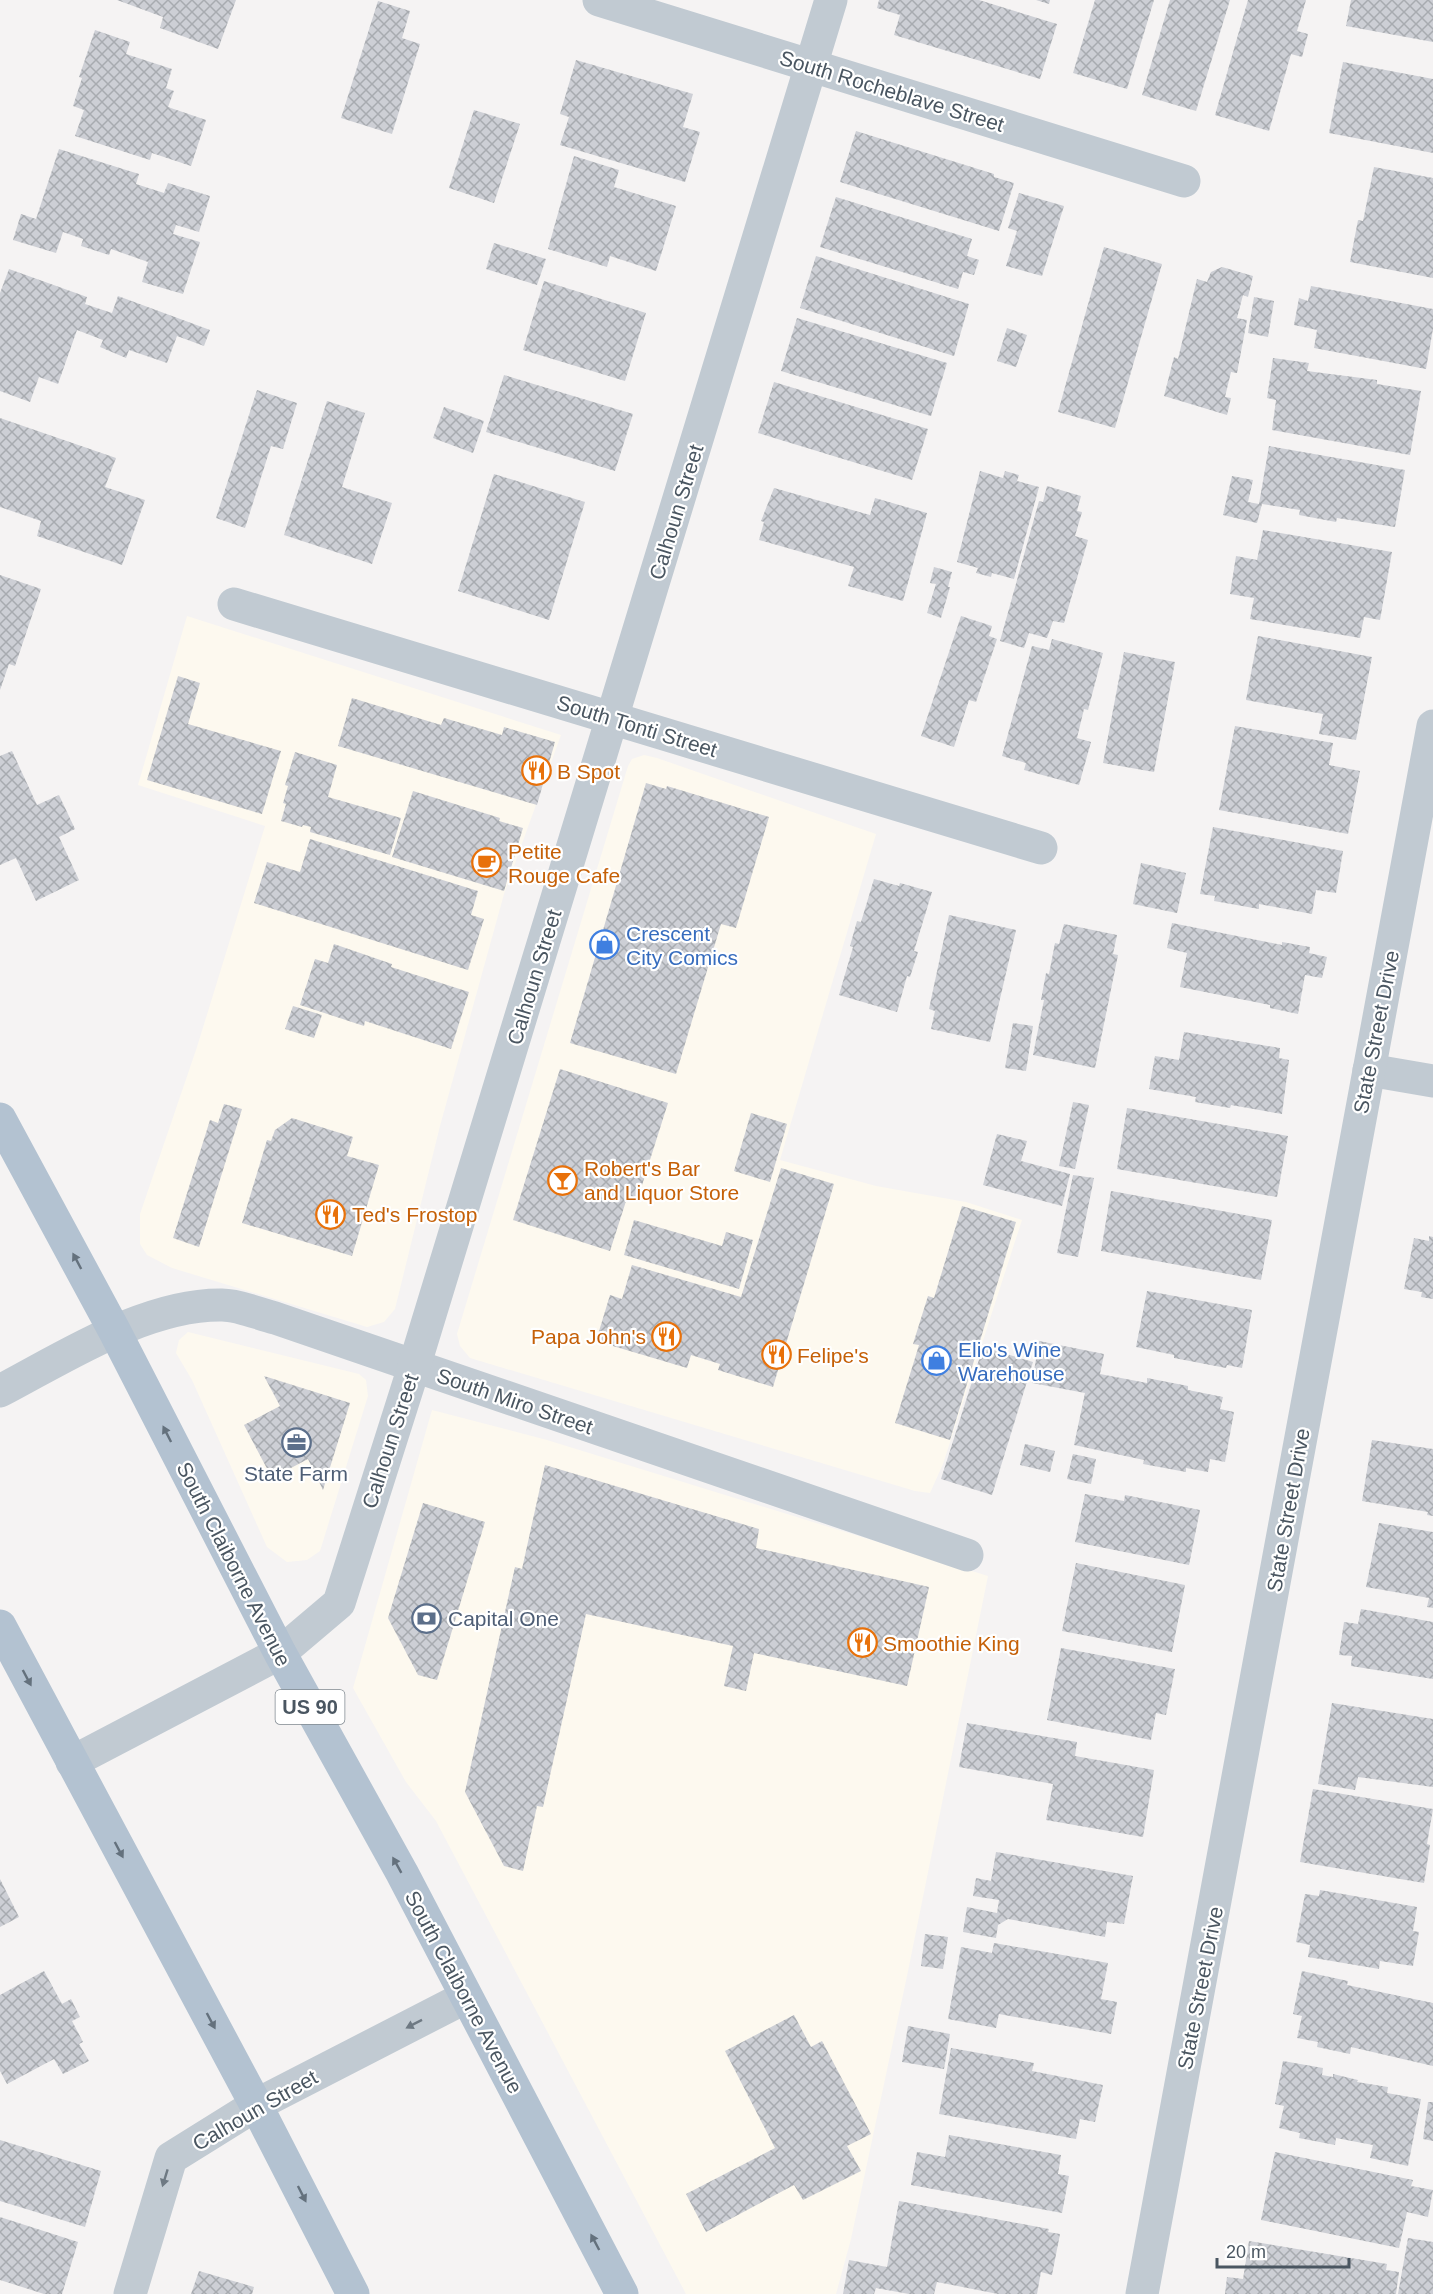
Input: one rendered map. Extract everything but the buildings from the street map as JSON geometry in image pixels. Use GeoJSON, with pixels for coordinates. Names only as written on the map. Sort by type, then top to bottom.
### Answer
{"type":"FeatureCollection","features":[{"type":"Feature","properties":{"kind":"main road","name":"South Claiborne Avenue"},"geometry":{"type":"LineString","coordinates":[[0,1119],[114,1330],[280,1653],[402,1872],[622,2294]]}},
{"type":"Feature","properties":{"kind":"main road"},"geometry":{"type":"LineString","coordinates":[[0,1626],[256,2105],[352,2294]]}},
{"type":"Feature","properties":{"kind":"street","name":"South Rocheblave Street"},"geometry":{"type":"LineString","coordinates":[[599,0],[1184,181]]}},
{"type":"Feature","properties":{"kind":"street","name":"Calhoun Street"},"geometry":{"type":"LineString","coordinates":[[72,1762],[280,1653],[339,1603],[613,719],[831,0]]}},
{"type":"Feature","properties":{"kind":"street","name":"South Tonti Street"},"geometry":{"type":"LineString","coordinates":[[234,604],[1041,848]]}},
{"type":"Feature","properties":{"kind":"street","name":"State Street Drive"},"geometry":{"type":"LineString","coordinates":[[1142,2294],[1433,726]]}},
{"type":"Feature","properties":{"kind":"street"},"geometry":{"type":"LineString","coordinates":[[1369,1070],[1433,1081]]}},
{"type":"Feature","properties":{"kind":"street","name":"South Miro Street"},"geometry":{"type":"LineString","coordinates":[[0,1391],[114,1330],[173,1311],[223,1305],[276,1318],[967,1556]]}},
{"type":"Feature","properties":{"kind":"street","name":"Calhoun Street"},"geometry":{"type":"LineString","coordinates":[[130,2294],[171,2158],[256,2105],[466,1997]]}},
{"type":"Feature","properties":{"kind":"shaded area"},"geometry":{"type":"Polygon","coordinates":[[[187,616],[561,735],[504,894],[440,1126],[395,1309],[384,1322],[367,1327],[172,1268],[147,1255],[140,1244],[140,1214],[197,1047],[265,826],[138,785],[187,616]]]}},
{"type":"Feature","properties":{"kind":"shaded area"},"geometry":{"type":"Polygon","coordinates":[[[644,755],[876,834],[780,1160],[876,1186],[966,1202],[1022,1220],[943,1464],[930,1493],[915,1491],[470,1358],[460,1346],[457,1334],[628,766],[632,759],[644,755]]]}},
{"type":"Feature","properties":{"kind":"shaded area"},"geometry":{"type":"Polygon","coordinates":[[[188,1332],[359,1374],[366,1380],[368,1396],[320,1551],[307,1560],[287,1562],[267,1547],[192,1380],[176,1353],[179,1340],[188,1332]]]}},
{"type":"Feature","properties":{"kind":"shaded area"},"geometry":{"type":"Polygon","coordinates":[[[432,1410],[547,1440],[988,1576],[907,1976],[851,2239],[836,2294],[686,2294],[436,1821],[406,1782],[353,1688],[432,1410]]]}},
{"type":"Feature","properties":{"kind":"place","name":"B Spot"},"geometry":{"type":"Point","coordinates":[536,771]}},
{"type":"Feature","properties":{"kind":"place","name":"Petite Rouge Cafe"},"geometry":{"type":"Point","coordinates":[487,863]}},
{"type":"Feature","properties":{"kind":"place","name":"Crescent City Comics"},"geometry":{"type":"Point","coordinates":[605,945]}},
{"type":"Feature","properties":{"kind":"place","name":"Robert's Bar and Liquor Store"},"geometry":{"type":"Point","coordinates":[563,1180]}},
{"type":"Feature","properties":{"kind":"place","name":"Ted's Frostop"},"geometry":{"type":"Point","coordinates":[331,1214]}},
{"type":"Feature","properties":{"kind":"place","name":"Papa John's"},"geometry":{"type":"Point","coordinates":[667,1336]}},
{"type":"Feature","properties":{"kind":"place","name":"Felipe's"},"geometry":{"type":"Point","coordinates":[776,1355]}},
{"type":"Feature","properties":{"kind":"place","name":"Elio's Wine Warehouse"},"geometry":{"type":"Point","coordinates":[937,1361]}},
{"type":"Feature","properties":{"kind":"place","name":"State Farm"},"geometry":{"type":"Point","coordinates":[296,1442]}},
{"type":"Feature","properties":{"kind":"place","name":"Capital One"},"geometry":{"type":"Point","coordinates":[427,1618]}},
{"type":"Feature","properties":{"kind":"place","name":"Smoothie King"},"geometry":{"type":"Point","coordinates":[862,1643]}}]}
